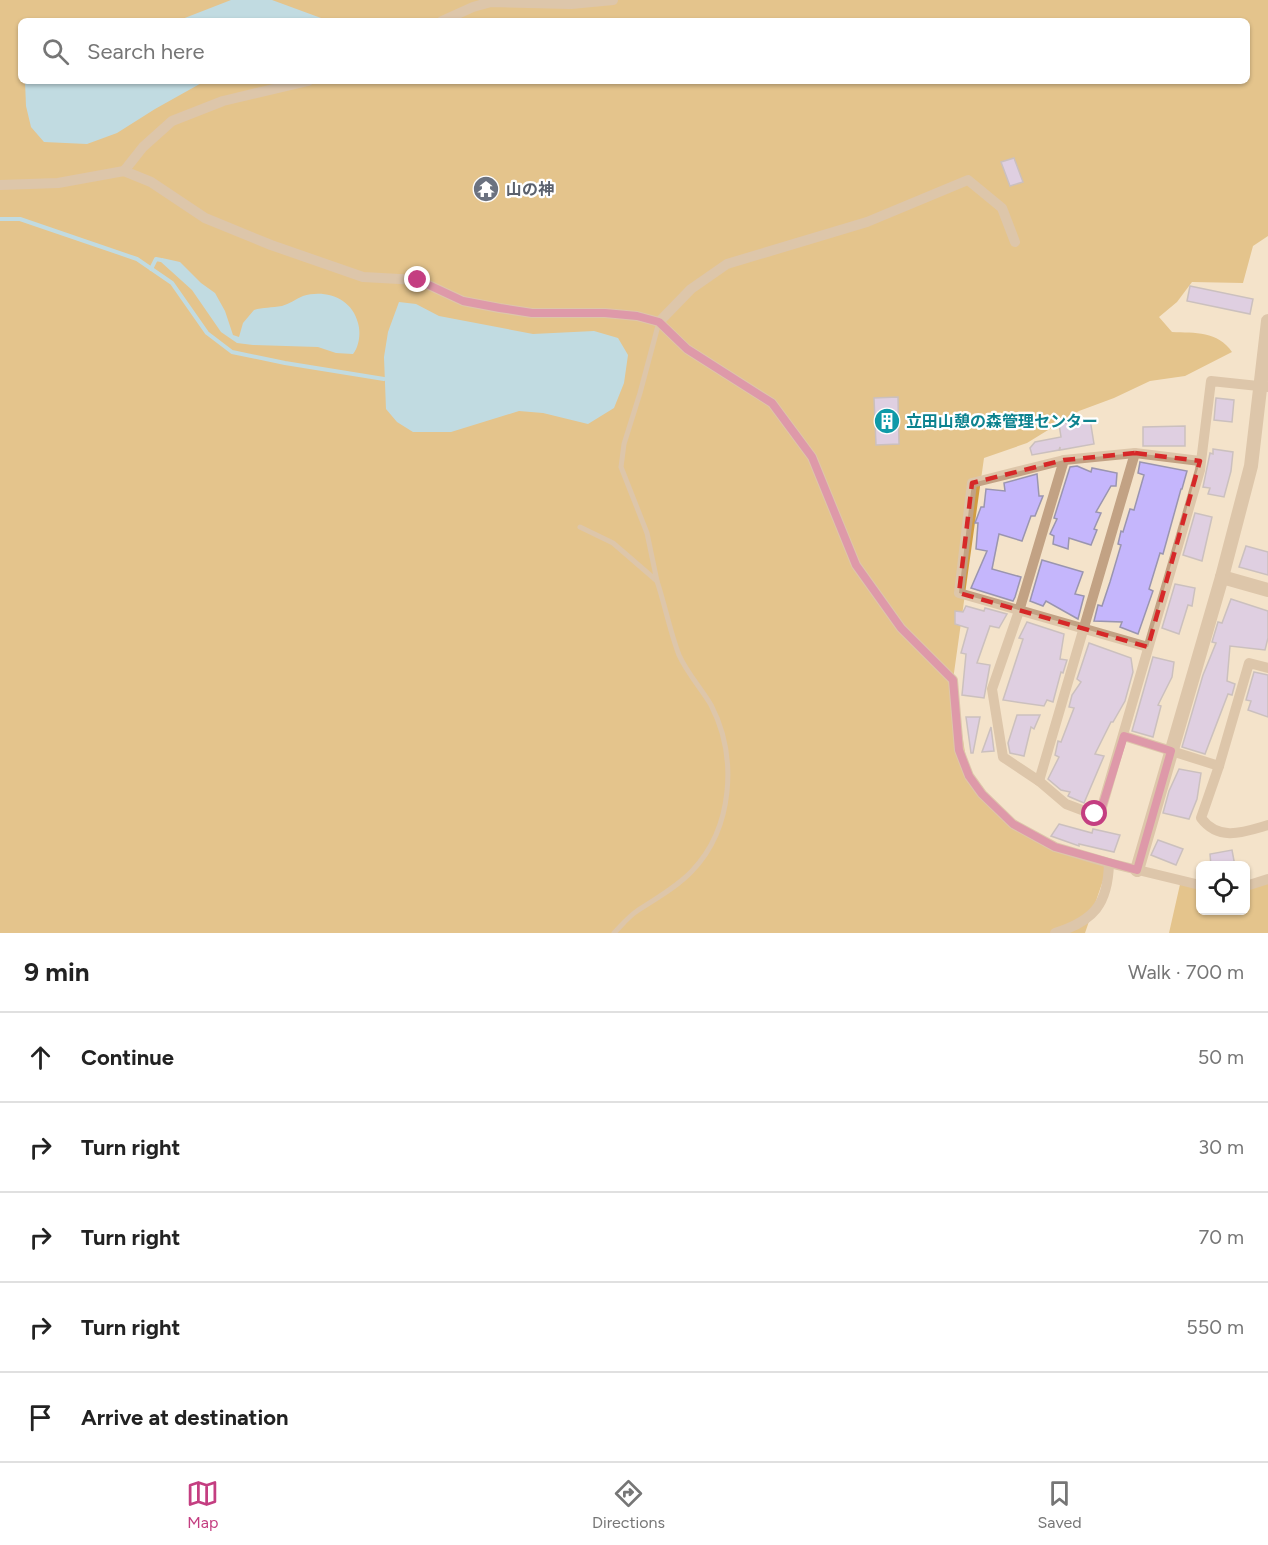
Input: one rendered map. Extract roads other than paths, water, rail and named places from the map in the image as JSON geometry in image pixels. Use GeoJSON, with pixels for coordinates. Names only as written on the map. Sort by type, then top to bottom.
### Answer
{"type":"FeatureCollection","features":[{"type":"Feature","properties":{"kind":"street"},"geometry":{"type":"LineString","coordinates":[[449,18],[490,2],[571,4],[613,0]]}},
{"type":"Feature","properties":{"kind":"street"},"geometry":{"type":"LineString","coordinates":[[124,171],[143,147],[172,121],[223,101],[295,84]]}},
{"type":"Feature","properties":{"kind":"street"},"geometry":{"type":"LineString","coordinates":[[0,185],[58,183],[124,171],[151,182],[205,218],[271,245],[363,277],[418,280],[463,301],[510,310],[532,313],[605,313],[637,316],[659,322],[687,349],[772,403],[812,457],[856,565],[901,628],[953,680],[959,750],[969,776],[982,794],[1013,824],[1055,847],[1196,884]]}},
{"type":"Feature","properties":{"kind":"street"},"geometry":{"type":"LineString","coordinates":[[659,322],[691,289],[728,264],[867,222],[968,180],[1002,208],[1015,242]]}},
{"type":"Feature","properties":{"kind":"street"},"geometry":{"type":"LineString","coordinates":[[1137,870],[1222,577],[1251,466],[1264,386],[1268,321]]}},
{"type":"Feature","properties":{"kind":"street"},"geometry":{"type":"LineString","coordinates":[[1064,460],[1019,611],[992,689],[1003,757],[1039,781],[1066,804],[1095,814],[1102,807],[1124,736],[1200,470],[1211,381],[1264,386]]}},
{"type":"Feature","properties":{"kind":"street"},"geometry":{"type":"LineString","coordinates":[[1148,647],[959,593],[972,483],[1064,460],[1135,453],[1200,461]]}},
{"type":"Feature","properties":{"kind":"street"},"geometry":{"type":"LineString","coordinates":[[1039,781],[1135,453]]}},
{"type":"Feature","properties":{"kind":"street"},"geometry":{"type":"LineString","coordinates":[[1222,577],[1268,590]]}},
{"type":"Feature","properties":{"kind":"street"},"geometry":{"type":"LineString","coordinates":[[1268,668],[1249,663],[1219,766],[1201,818],[1207,825],[1232,835],[1268,825]]}},
{"type":"Feature","properties":{"kind":"street"},"geometry":{"type":"LineString","coordinates":[[1124,736],[1219,766]]}},
{"type":"Feature","properties":{"kind":"street"},"geometry":{"type":"LineString","coordinates":[[1055,933],[1092,916],[1108,885],[1109,863]]}},
{"type":"Feature","properties":{"kind":"street"},"geometry":{"type":"LineString","coordinates":[[1250,884],[1268,879]]}},
{"type":"Feature","properties":{"kind":"lane"},"geometry":{"type":"LineString","coordinates":[[614,933],[634,912],[691,873],[707,853],[724,814],[728,777],[726,750],[719,726],[711,706],[680,656],[657,581],[647,533],[621,467],[624,444],[659,322]]}},
{"type":"Feature","properties":{"kind":"lane"},"geometry":{"type":"LineString","coordinates":[[580,527],[613,543],[657,581]]}},
{"type":"Feature","properties":{"kind":"water"},"geometry":{"type":"Polygon","coordinates":[[[231,0],[272,0],[321,18],[185,18],[231,0]]]}},
{"type":"Feature","properties":{"kind":"water"},"geometry":{"type":"Polygon","coordinates":[[[25,84],[200,84],[117,133],[87,144],[44,142],[31,127],[26,106],[25,84]]]}},
{"type":"Feature","properties":{"kind":"water"},"geometry":{"type":"Polygon","coordinates":[[[162,258],[180,262],[215,293],[225,311],[233,335],[239,337],[243,323],[254,310],[282,306],[303,296],[320,294],[344,302],[355,314],[359,327],[357,348],[353,354],[336,353],[318,347],[237,343],[221,332],[192,290],[161,262],[162,258]]]}},
{"type":"Feature","properties":{"kind":"water"},"geometry":{"type":"Polygon","coordinates":[[[399,302],[416,304],[439,316],[533,334],[594,331],[618,338],[628,355],[624,383],[614,408],[588,424],[543,413],[519,411],[451,432],[413,432],[397,422],[386,409],[384,357],[388,332],[399,302]]]}},
{"type":"Feature","properties":{"kind":"waterway"},"geometry":{"type":"LineString","coordinates":[[0,219],[20,219],[137,259],[172,283],[207,333],[232,352],[384,379]]}},
{"type":"Feature","properties":{"kind":"waterway"},"geometry":{"type":"LineString","coordinates":[[151,269],[156,259],[161,260]]}},
{"type":"Feature","properties":{"kind":"place","name":"山の神"},"geometry":{"type":"Point","coordinates":[486,189]}},
{"type":"Feature","properties":{"kind":"place","name":"立田山憩の森管理センター"},"geometry":{"type":"Point","coordinates":[887,421]}}]}
